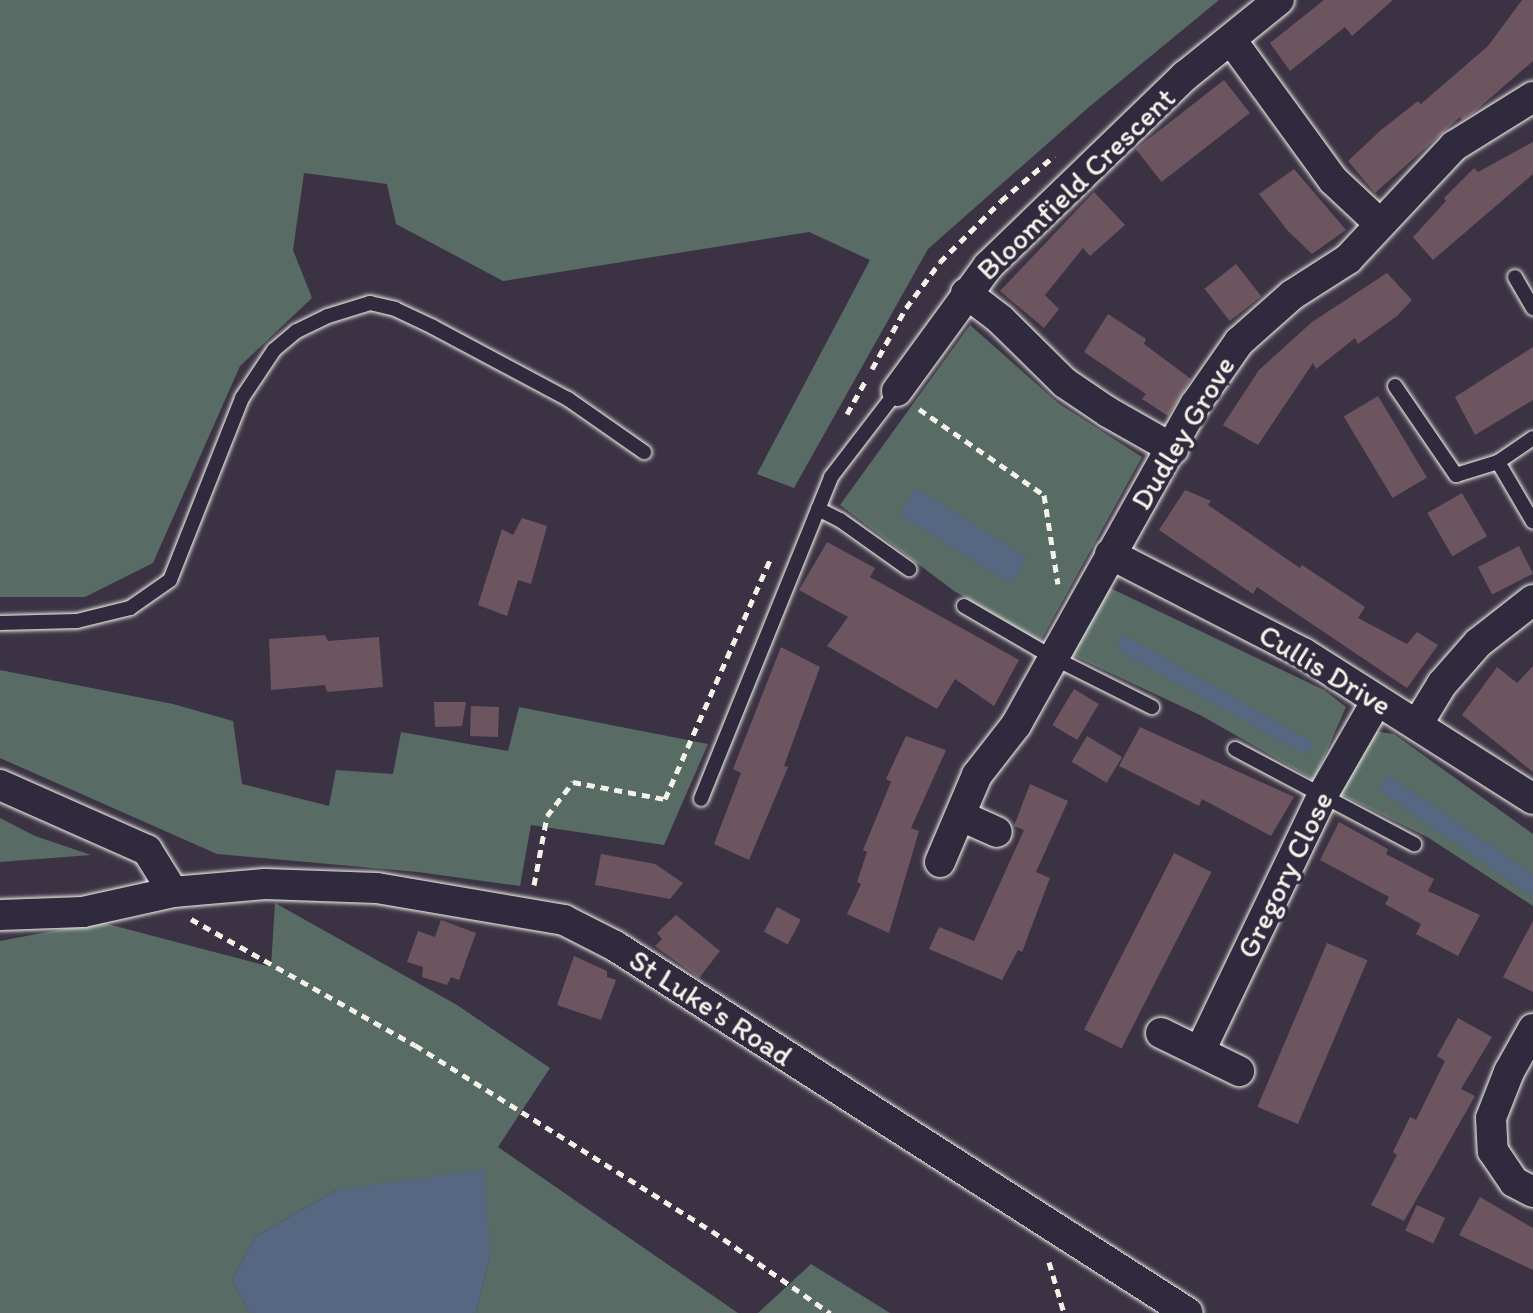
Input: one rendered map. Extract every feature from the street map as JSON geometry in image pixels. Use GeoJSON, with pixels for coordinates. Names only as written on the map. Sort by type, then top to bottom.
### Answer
{"type":"FeatureCollection","features":[{"type":"Feature","properties":{"kind":"street","name":"Bloomfield Crescent"},"geometry":{"type":"LineString","coordinates":[[895,393],[988,266],[1185,76],[1279,0]]}},
{"type":"Feature","properties":{"kind":"street"},"geometry":{"type":"LineString","coordinates":[[1232,41],[1333,180],[1380,224]]}},
{"type":"Feature","properties":{"kind":"street","name":"Dudley Grove"},"geometry":{"type":"LineString","coordinates":[[940,862],[977,775],[1016,725],[1195,405],[1239,342],[1292,295],[1348,259],[1454,146],[1533,97]]}},
{"type":"Feature","properties":{"kind":"street"},"geometry":{"type":"LineString","coordinates":[[966,293],[1000,319],[1065,383],[1173,449]]}},
{"type":"Feature","properties":{"kind":"street","name":"Cullis Drive"},"geometry":{"type":"LineString","coordinates":[[1110,554],[1303,653],[1533,799]]}},
{"type":"Feature","properties":{"kind":"street"},"geometry":{"type":"LineString","coordinates":[[1417,725],[1442,684],[1478,643],[1533,600]]}},
{"type":"Feature","properties":{"kind":"street","name":"Gregory Close"},"geometry":{"type":"LineString","coordinates":[[1200,1051],[1322,796],[1376,702]]}},
{"type":"Feature","properties":{"kind":"street"},"geometry":{"type":"LineString","coordinates":[[0,785],[147,850],[173,892]]}},
{"type":"Feature","properties":{"kind":"street"},"geometry":{"type":"LineString","coordinates":[[961,816],[997,832]]}},
{"type":"Feature","properties":{"kind":"street","name":"St Luke's Road"},"geometry":{"type":"LineString","coordinates":[[0,915],[83,912],[173,892],[265,884],[377,888],[564,920],[615,946],[1188,1313]]}},
{"type":"Feature","properties":{"kind":"street"},"geometry":{"type":"LineString","coordinates":[[1533,1029],[1509,1072],[1491,1118],[1493,1151],[1514,1182],[1533,1192]]}},
{"type":"Feature","properties":{"kind":"street"},"geometry":{"type":"LineString","coordinates":[[1161,1033],[1239,1071]]}},
{"type":"Feature","properties":{"kind":"lane"},"geometry":{"type":"LineString","coordinates":[[1515,277],[1533,308]]}},
{"type":"Feature","properties":{"kind":"lane"},"geometry":{"type":"LineString","coordinates":[[0,623],[77,621],[130,608],[170,580],[242,398],[274,350],[297,331],[328,316],[370,303],[395,309],[433,327],[568,399],[644,452]]}},
{"type":"Feature","properties":{"kind":"lane"},"geometry":{"type":"LineString","coordinates":[[1395,386],[1456,475],[1498,462],[1533,438]]}},
{"type":"Feature","properties":{"kind":"lane"},"geometry":{"type":"LineString","coordinates":[[701,799],[831,477],[895,393]]}},
{"type":"Feature","properties":{"kind":"lane"},"geometry":{"type":"LineString","coordinates":[[1498,462],[1533,522]]}},
{"type":"Feature","properties":{"kind":"lane"},"geometry":{"type":"LineString","coordinates":[[818,509],[840,520],[909,569]]}},
{"type":"Feature","properties":{"kind":"lane"},"geometry":{"type":"LineString","coordinates":[[964,606],[1052,657],[1152,707]]}},
{"type":"Feature","properties":{"kind":"lane"},"geometry":{"type":"LineString","coordinates":[[1235,749],[1414,844]]}},
{"type":"Feature","properties":{"kind":"path"},"geometry":{"type":"LineString","coordinates":[[868,377],[1044,495],[1060,592]]}},
{"type":"Feature","properties":{"kind":"path"},"geometry":{"type":"LineString","coordinates":[[528,914],[547,816],[556,804]]}},
{"type":"Feature","properties":{"kind":"path"},"geometry":{"type":"LineString","coordinates":[[173,892],[194,924],[415,1045],[712,1231],[830,1313]]}},
{"type":"Feature","properties":{"kind":"path"},"geometry":{"type":"LineString","coordinates":[[1038,1218],[1064,1313]]}},
{"type":"Feature","properties":{"kind":"green space"},"geometry":{"type":"Polygon","coordinates":[[[0,0],[1219,0],[1089,107],[928,249],[794,488],[757,474],[870,260],[809,232],[503,281],[396,224],[387,184],[304,173],[293,250],[312,298],[240,366],[153,563],[85,597],[0,597],[0,0]]]}},
{"type":"Feature","properties":{"kind":"green space"},"geometry":{"type":"Polygon","coordinates":[[[970,325],[1058,403],[1142,457],[1040,642],[954,591],[840,505],[970,325]]]}},
{"type":"Feature","properties":{"kind":"green space"},"geometry":{"type":"Polygon","coordinates":[[[1108,587],[1324,690],[1346,707],[1314,780],[1202,716],[1072,655],[1108,587]]]}},
{"type":"Feature","properties":{"kind":"green space"},"geometry":{"type":"Polygon","coordinates":[[[0,670],[173,704],[233,721],[242,784],[329,806],[336,770],[393,774],[401,732],[508,751],[519,707],[708,744],[664,845],[531,825],[520,886],[418,872],[217,854],[0,758],[0,670]]]}},
{"type":"Feature","properties":{"kind":"green space"},"geometry":{"type":"Polygon","coordinates":[[[1371,731],[1394,734],[1533,834],[1533,906],[1429,838],[1340,794],[1371,731]]]}},
{"type":"Feature","properties":{"kind":"green space"},"geometry":{"type":"Polygon","coordinates":[[[0,818],[35,836],[91,855],[0,862],[0,818]]]}},
{"type":"Feature","properties":{"kind":"green space"},"geometry":{"type":"Polygon","coordinates":[[[275,903],[457,1005],[550,1068],[498,1147],[738,1313],[476,1313],[490,1255],[336,1190],[255,1237],[232,1280],[250,1313],[0,1313],[0,941],[100,922],[271,967],[275,903]]]}},
{"type":"Feature","properties":{"kind":"green space"},"geometry":{"type":"Polygon","coordinates":[[[811,1264],[890,1313],[758,1313],[811,1264]]]}},
{"type":"Feature","properties":{"kind":"water"},"geometry":{"type":"Polygon","coordinates":[[[916,488],[1027,557],[1011,584],[900,514],[916,488]]]}},
{"type":"Feature","properties":{"kind":"water"},"geometry":{"type":"Polygon","coordinates":[[[1123,634],[1314,743],[1306,755],[1117,650],[1123,634]]]}},
{"type":"Feature","properties":{"kind":"water"},"geometry":{"type":"Polygon","coordinates":[[[1388,775],[1533,874],[1533,897],[1379,790],[1388,775]]]}},
{"type":"Feature","properties":{"kind":"water"},"geometry":{"type":"Polygon","coordinates":[[[484,1169],[490,1255],[476,1313],[250,1313],[232,1280],[255,1237],[336,1190],[484,1169]]]}},
{"type":"Feature","properties":{"kind":"building"},"geometry":{"type":"Polygon","coordinates":[[[1324,0],[1393,0],[1352,36],[1345,27],[1290,71],[1270,43],[1324,0]]]}},
{"type":"Feature","properties":{"kind":"building"},"geometry":{"type":"Polygon","coordinates":[[[1522,0],[1533,0],[1533,61],[1472,114],[1462,120],[1460,117],[1375,193],[1348,161],[1381,130],[1418,101],[1421,104],[1488,46],[1522,0]]]}},
{"type":"Feature","properties":{"kind":"building"},"geometry":{"type":"Polygon","coordinates":[[[1224,80],[1250,113],[1162,182],[1136,149],[1224,80]]]}},
{"type":"Feature","properties":{"kind":"building"},"geometry":{"type":"Polygon","coordinates":[[[1533,142],[1533,174],[1433,260],[1413,237],[1446,201],[1444,198],[1474,168],[1478,172],[1533,142]]]}},
{"type":"Feature","properties":{"kind":"building"},"geometry":{"type":"Polygon","coordinates":[[[1294,169],[1346,230],[1312,254],[1288,231],[1259,194],[1294,169]]]}},
{"type":"Feature","properties":{"kind":"building"},"geometry":{"type":"Polygon","coordinates":[[[1094,192],[1125,225],[1090,256],[1083,248],[1045,295],[1059,309],[1044,328],[1000,291],[1094,192]]]}},
{"type":"Feature","properties":{"kind":"building"},"geometry":{"type":"Polygon","coordinates":[[[1236,264],[1261,296],[1230,321],[1204,289],[1236,264]]]}},
{"type":"Feature","properties":{"kind":"building"},"geometry":{"type":"Polygon","coordinates":[[[1387,273],[1412,300],[1397,316],[1358,344],[1355,338],[1316,369],[1313,363],[1258,445],[1223,425],[1259,370],[1312,322],[1387,273]]]}},
{"type":"Feature","properties":{"kind":"building"},"geometry":{"type":"Polygon","coordinates":[[[1108,314],[1146,339],[1144,344],[1191,379],[1168,416],[1142,399],[1146,394],[1084,352],[1108,314]]]}},
{"type":"Feature","properties":{"kind":"building"},"geometry":{"type":"Polygon","coordinates":[[[1533,347],[1533,400],[1475,435],[1455,397],[1533,347]]]}},
{"type":"Feature","properties":{"kind":"building"},"geometry":{"type":"Polygon","coordinates":[[[1378,396],[1427,477],[1393,498],[1344,417],[1378,396]]]}},
{"type":"Feature","properties":{"kind":"building"},"geometry":{"type":"Polygon","coordinates":[[[1185,490],[1211,501],[1208,505],[1300,568],[1302,565],[1365,607],[1358,618],[1407,644],[1417,632],[1438,645],[1407,688],[1257,587],[1253,594],[1159,530],[1185,490]]]}},
{"type":"Feature","properties":{"kind":"building"},"geometry":{"type":"Polygon","coordinates":[[[1462,493],[1487,536],[1452,556],[1427,513],[1462,493]]]}},
{"type":"Feature","properties":{"kind":"building"},"geometry":{"type":"Polygon","coordinates":[[[522,518],[547,526],[531,584],[518,580],[507,616],[478,605],[502,529],[513,535],[522,518]]]}},
{"type":"Feature","properties":{"kind":"building"},"geometry":{"type":"Polygon","coordinates":[[[827,542],[875,568],[870,577],[1019,660],[994,706],[955,679],[937,709],[827,646],[848,617],[799,590],[827,542]]]}},
{"type":"Feature","properties":{"kind":"building"},"geometry":{"type":"Polygon","coordinates":[[[1519,546],[1533,574],[1492,595],[1478,567],[1519,546]]]}},
{"type":"Feature","properties":{"kind":"building"},"geometry":{"type":"Polygon","coordinates":[[[325,635],[328,641],[379,637],[383,687],[327,692],[325,685],[271,690],[269,639],[325,635]]]}},
{"type":"Feature","properties":{"kind":"building"},"geometry":{"type":"Polygon","coordinates":[[[781,647],[820,667],[784,766],[788,767],[749,860],[714,844],[741,773],[733,769],[781,647]]]}},
{"type":"Feature","properties":{"kind":"building"},"geometry":{"type":"Polygon","coordinates":[[[1533,666],[1533,772],[1462,715],[1497,667],[1517,683],[1533,666]]]}},
{"type":"Feature","properties":{"kind":"building"},"geometry":{"type":"Polygon","coordinates":[[[1074,689],[1099,704],[1077,740],[1052,725],[1074,689]]]}},
{"type":"Feature","properties":{"kind":"building"},"geometry":{"type":"Polygon","coordinates":[[[434,702],[466,702],[462,726],[435,727],[434,702]]]}},
{"type":"Feature","properties":{"kind":"building"},"geometry":{"type":"Polygon","coordinates":[[[471,706],[499,707],[498,737],[470,736],[471,706]]]}},
{"type":"Feature","properties":{"kind":"building"},"geometry":{"type":"Polygon","coordinates":[[[1140,727],[1294,797],[1271,836],[1202,799],[1199,806],[1119,766],[1140,727]]]}},
{"type":"Feature","properties":{"kind":"building"},"geometry":{"type":"Polygon","coordinates":[[[906,736],[946,750],[911,828],[919,831],[889,933],[847,914],[861,884],[857,882],[867,852],[863,850],[891,782],[886,779],[906,736]]]}},
{"type":"Feature","properties":{"kind":"building"},"geometry":{"type":"Polygon","coordinates":[[[1087,736],[1122,757],[1107,783],[1072,762],[1087,736]]]}},
{"type":"Feature","properties":{"kind":"building"},"geometry":{"type":"Polygon","coordinates":[[[1030,784],[1068,801],[1036,872],[1050,878],[1022,952],[1018,950],[1002,980],[929,949],[939,927],[974,941],[1024,830],[1014,826],[1030,784]]]}},
{"type":"Feature","properties":{"kind":"building"},"geometry":{"type":"Polygon","coordinates":[[[1339,822],[1388,849],[1386,854],[1434,879],[1428,891],[1480,915],[1458,956],[1416,934],[1421,924],[1385,904],[1389,897],[1320,860],[1339,822]]]}},
{"type":"Feature","properties":{"kind":"building"},"geometry":{"type":"Polygon","coordinates":[[[1174,853],[1211,872],[1122,1048],[1084,1029],[1174,853]]]}},
{"type":"Feature","properties":{"kind":"building"},"geometry":{"type":"Polygon","coordinates":[[[601,854],[655,864],[683,883],[670,899],[595,885],[601,854]]]}},
{"type":"Feature","properties":{"kind":"building"},"geometry":{"type":"Polygon","coordinates":[[[777,907],[801,920],[788,944],[764,932],[777,907]]]}},
{"type":"Feature","properties":{"kind":"building"},"geometry":{"type":"Polygon","coordinates":[[[676,915],[720,951],[699,978],[655,946],[662,939],[657,933],[676,915]]]}},
{"type":"Feature","properties":{"kind":"building"},"geometry":{"type":"Polygon","coordinates":[[[441,920],[476,933],[459,980],[451,977],[447,985],[422,977],[423,967],[407,962],[418,931],[435,937],[441,920]]]}},
{"type":"Feature","properties":{"kind":"building"},"geometry":{"type":"Polygon","coordinates":[[[1533,921],[1533,992],[1503,977],[1533,921]]]}},
{"type":"Feature","properties":{"kind":"building"},"geometry":{"type":"Polygon","coordinates":[[[1327,943],[1368,960],[1298,1124],[1257,1107],[1327,943]]]}},
{"type":"Feature","properties":{"kind":"building"},"geometry":{"type":"Polygon","coordinates":[[[574,956],[607,971],[607,977],[616,980],[601,1020],[557,1005],[574,956]]]}},
{"type":"Feature","properties":{"kind":"building"},"geometry":{"type":"Polygon","coordinates":[[[1458,1018],[1492,1037],[1461,1089],[1475,1096],[1404,1221],[1371,1205],[1397,1155],[1393,1152],[1410,1117],[1416,1120],[1445,1061],[1437,1056],[1458,1018]]]}},
{"type":"Feature","properties":{"kind":"building"},"geometry":{"type":"Polygon","coordinates":[[[1480,1197],[1533,1228],[1533,1270],[1459,1235],[1480,1197]]]}},
{"type":"Feature","properties":{"kind":"building"},"geometry":{"type":"Polygon","coordinates":[[[1417,1205],[1445,1218],[1433,1243],[1405,1230],[1417,1205]]]}}]}
